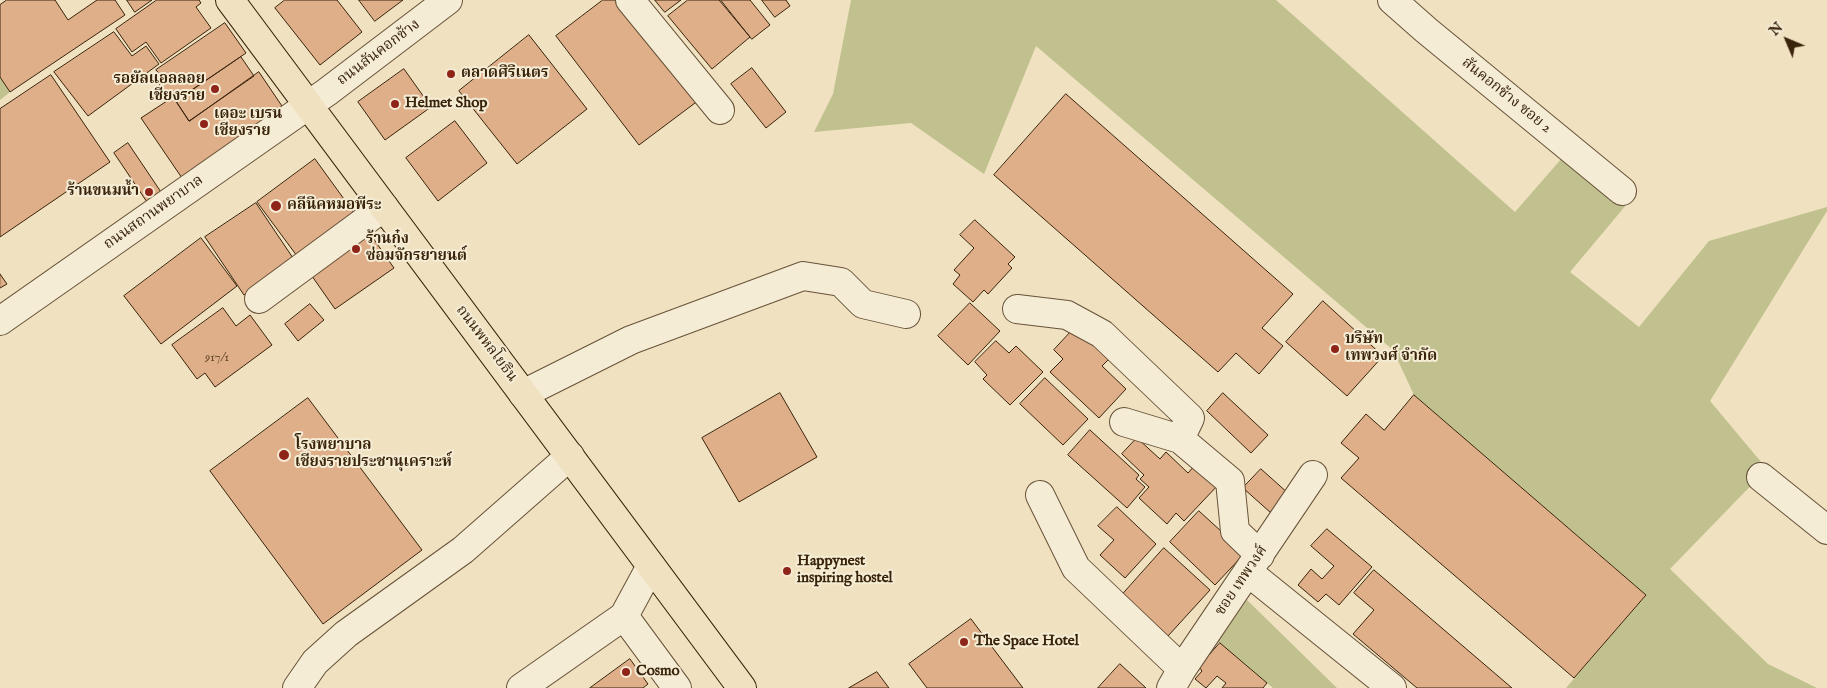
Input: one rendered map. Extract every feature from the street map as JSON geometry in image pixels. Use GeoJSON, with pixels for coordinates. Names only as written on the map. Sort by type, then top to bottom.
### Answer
{"type":"FeatureCollection","features":[{"type":"Feature","properties":{"kind":"main road","name":"ถนนพหลโยธิน"},"geometry":{"type":"LineString","coordinates":[[230,0],[742,688]]}},
{"type":"Feature","properties":{"kind":"street","name":"ถนนสันคอกช้าง"},"geometry":{"type":"LineString","coordinates":[[308,105],[328,92],[448,0]]}},
{"type":"Feature","properties":{"kind":"street"},"geometry":{"type":"LineString","coordinates":[[630,0],[720,110]]}},
{"type":"Feature","properties":{"kind":"street","name":"สันคอกช้าง ซอย 2"},"geometry":{"type":"LineString","coordinates":[[1392,0],[1622,191]]}},
{"type":"Feature","properties":{"kind":"street","name":"ถนนสถานพยาบาล"},"geometry":{"type":"LineString","coordinates":[[0,322],[308,105]]}},
{"type":"Feature","properties":{"kind":"street"},"geometry":{"type":"LineString","coordinates":[[259,299],[384,207]]}},
{"type":"Feature","properties":{"kind":"street"},"geometry":{"type":"LineString","coordinates":[[523,394],[631,340],[803,276],[841,282],[863,304],[906,314]]}},
{"type":"Feature","properties":{"kind":"street"},"geometry":{"type":"LineString","coordinates":[[1017,309],[1067,315],[1102,334],[1190,418],[1180,439]]}},
{"type":"Feature","properties":{"kind":"street"},"geometry":{"type":"LineString","coordinates":[[1124,422],[1180,439],[1230,481],[1235,531],[1254,563],[1392,688]]}},
{"type":"Feature","properties":{"kind":"street"},"geometry":{"type":"LineString","coordinates":[[297,688],[315,662],[346,634],[463,550],[570,456]]}},
{"type":"Feature","properties":{"kind":"street","name":"ซอย เทพวงศ์"},"geometry":{"type":"LineString","coordinates":[[1177,679],[1313,476]]}},
{"type":"Feature","properties":{"kind":"street"},"geometry":{"type":"LineString","coordinates":[[1761,477],[1827,530]]}},
{"type":"Feature","properties":{"kind":"street"},"geometry":{"type":"LineString","coordinates":[[1040,495],[1076,568],[1177,679]]}},
{"type":"Feature","properties":{"kind":"street"},"geometry":{"type":"LineString","coordinates":[[521,688],[624,616],[650,566]]}},
{"type":"Feature","properties":{"kind":"street"},"geometry":{"type":"LineString","coordinates":[[624,616],[676,688]]}},
{"type":"Feature","properties":{"kind":"green space"},"geometry":{"type":"Polygon","coordinates":[[[851,0],[1276,0],[1515,212],[1576,142],[1637,192],[1570,272],[1639,327],[1709,241],[1827,207],[1827,211],[1710,401],[1767,469],[1670,569],[1768,664],[1817,688],[1566,688],[1646,595],[1414,395],[1393,350],[1036,46],[984,174],[911,123],[814,132],[833,94],[851,0]]]}},
{"type":"Feature","properties":{"kind":"green space"},"geometry":{"type":"Polygon","coordinates":[[[0,77],[10,92],[0,100],[0,77]]]}},
{"type":"Feature","properties":{"kind":"green space"},"geometry":{"type":"Polygon","coordinates":[[[1247,600],[1337,688],[1273,688],[1218,642],[1247,600]]]}},
{"type":"Feature","properties":{"kind":"building"},"geometry":{"type":"Polygon","coordinates":[[[7,0],[55,0],[68,20],[97,0],[115,0],[125,15],[10,92],[0,77],[0,5],[7,0]]]}},
{"type":"Feature","properties":{"kind":"building"},"geometry":{"type":"Polygon","coordinates":[[[127,0],[152,0],[135,12],[127,0]]]}},
{"type":"Feature","properties":{"kind":"building"},"geometry":{"type":"Polygon","coordinates":[[[157,0],[199,0],[201,3],[196,7],[211,28],[161,63],[146,42],[132,52],[116,29],[157,0]]]}},
{"type":"Feature","properties":{"kind":"building"},"geometry":{"type":"Polygon","coordinates":[[[285,0],[337,0],[362,32],[320,65],[275,8],[285,0]]]}},
{"type":"Feature","properties":{"kind":"building"},"geometry":{"type":"Polygon","coordinates":[[[359,0],[403,0],[375,21],[359,0]]]}},
{"type":"Feature","properties":{"kind":"building"},"geometry":{"type":"Polygon","coordinates":[[[603,0],[623,0],[699,100],[639,145],[556,36],[603,0]]]}},
{"type":"Feature","properties":{"kind":"building"},"geometry":{"type":"Polygon","coordinates":[[[655,0],[681,0],[665,12],[655,0]]]}},
{"type":"Feature","properties":{"kind":"building"},"geometry":{"type":"Polygon","coordinates":[[[688,0],[719,0],[750,37],[712,69],[668,16],[688,0]]]}},
{"type":"Feature","properties":{"kind":"building"},"geometry":{"type":"Polygon","coordinates":[[[721,0],[750,0],[770,25],[752,39],[721,0]]]}},
{"type":"Feature","properties":{"kind":"building"},"geometry":{"type":"Polygon","coordinates":[[[762,0],[786,0],[790,6],[775,17],[762,0]]]}},
{"type":"Feature","properties":{"kind":"building"},"geometry":{"type":"Polygon","coordinates":[[[225,23],[246,53],[176,101],[173,97],[169,99],[157,81],[163,78],[156,70],[225,23]]]}},
{"type":"Feature","properties":{"kind":"building"},"geometry":{"type":"Polygon","coordinates":[[[114,32],[132,56],[146,46],[159,64],[88,116],[54,72],[114,32]]]}},
{"type":"Feature","properties":{"kind":"building"},"geometry":{"type":"Polygon","coordinates":[[[529,35],[587,109],[517,164],[459,91],[529,35]]]}},
{"type":"Feature","properties":{"kind":"building","name":"รอยัลแอลลอย เชียงราย"},"geometry":{"type":"Polygon","coordinates":[[[241,57],[254,76],[189,121],[176,101],[241,57]]]}},
{"type":"Feature","properties":{"kind":"building"},"geometry":{"type":"Polygon","coordinates":[[[752,68],[786,112],[766,128],[731,84],[752,68]]]}},
{"type":"Feature","properties":{"kind":"building","name":"Helmet Shop"},"geometry":{"type":"Polygon","coordinates":[[[404,69],[431,107],[385,140],[358,102],[404,69]]]}},
{"type":"Feature","properties":{"kind":"building","name":"เดอะ เบรน เชียงราย"},"geometry":{"type":"Polygon","coordinates":[[[259,72],[284,109],[182,178],[141,118],[173,97],[189,121],[259,72]]]}},
{"type":"Feature","properties":{"kind":"building"},"geometry":{"type":"Polygon","coordinates":[[[51,75],[110,162],[0,237],[0,109],[51,75]]]}},
{"type":"Feature","properties":{"kind":"building"},"geometry":{"type":"Polygon","coordinates":[[[1066,94],[1293,294],[1262,328],[1283,346],[1259,374],[1236,353],[1218,372],[994,175],[1066,94]]]}},
{"type":"Feature","properties":{"kind":"building"},"geometry":{"type":"Polygon","coordinates":[[[455,121],[487,163],[438,201],[406,158],[455,121]]]}},
{"type":"Feature","properties":{"kind":"building"},"geometry":{"type":"Polygon","coordinates":[[[128,143],[161,192],[147,202],[114,153],[128,143]]]}},
{"type":"Feature","properties":{"kind":"building"},"geometry":{"type":"Polygon","coordinates":[[[315,159],[357,217],[300,260],[257,202],[315,159]]]}},
{"type":"Feature","properties":{"kind":"building"},"geometry":{"type":"Polygon","coordinates":[[[256,203],[295,261],[244,295],[205,237],[256,203]]]}},
{"type":"Feature","properties":{"kind":"building"},"geometry":{"type":"Polygon","coordinates":[[[975,220],[1015,257],[1008,264],[1012,268],[988,294],[984,290],[973,302],[953,284],[960,275],[954,270],[974,248],[960,235],[975,220]]]}},
{"type":"Feature","properties":{"kind":"building"},"geometry":{"type":"Polygon","coordinates":[[[366,228],[394,268],[335,309],[307,269],[366,228]]]}},
{"type":"Feature","properties":{"kind":"building"},"geometry":{"type":"Polygon","coordinates":[[[201,238],[237,286],[161,344],[124,296],[201,238]]]}},
{"type":"Feature","properties":{"kind":"building"},"geometry":{"type":"Polygon","coordinates":[[[0,274],[7,284],[0,288],[0,274]]]}},
{"type":"Feature","properties":{"kind":"building","name":"บริษัท เทพวงศ์ จำกัด"},"geometry":{"type":"Polygon","coordinates":[[[1323,301],[1383,356],[1347,396],[1286,342],[1323,301]]]}},
{"type":"Feature","properties":{"kind":"building"},"geometry":{"type":"Polygon","coordinates":[[[970,303],[1000,331],[968,365],[938,336],[970,303]]]}},
{"type":"Feature","properties":{"kind":"building"},"geometry":{"type":"Polygon","coordinates":[[[310,304],[324,320],[298,341],[285,324],[310,304]]]}},
{"type":"Feature","properties":{"kind":"building"},"geometry":{"type":"Polygon","coordinates":[[[223,308],[236,326],[250,315],[272,345],[215,387],[205,373],[197,379],[172,345],[223,308]]]}},
{"type":"Feature","properties":{"kind":"building"},"geometry":{"type":"Polygon","coordinates":[[[1079,323],[1113,355],[1102,366],[1126,389],[1099,418],[1050,372],[1063,359],[1054,350],[1079,323]]]}},
{"type":"Feature","properties":{"kind":"building"},"geometry":{"type":"Polygon","coordinates":[[[996,341],[1009,353],[1016,346],[1043,372],[1010,405],[983,379],[987,375],[975,362],[996,341]]]}},
{"type":"Feature","properties":{"kind":"building"},"geometry":{"type":"Polygon","coordinates":[[[1045,378],[1088,419],[1063,445],[1020,404],[1045,378]]]}},
{"type":"Feature","properties":{"kind":"building"},"geometry":{"type":"Polygon","coordinates":[[[780,393],[817,457],[739,502],[702,438],[780,393]]]}},
{"type":"Feature","properties":{"kind":"building"},"geometry":{"type":"Polygon","coordinates":[[[1223,393],[1268,435],[1251,453],[1207,411],[1223,393]]]}},
{"type":"Feature","properties":{"kind":"building"},"geometry":{"type":"Polygon","coordinates":[[[1414,395],[1646,595],[1574,678],[1341,478],[1359,458],[1341,443],[1366,414],[1384,430],[1414,395]]]}},
{"type":"Feature","properties":{"kind":"building"},"geometry":{"type":"Polygon","coordinates":[[[308,398],[422,550],[323,624],[210,471],[308,398]]]}},
{"type":"Feature","properties":{"kind":"building"},"geometry":{"type":"Polygon","coordinates":[[[1090,430],[1139,475],[1136,479],[1145,487],[1127,508],[1068,455],[1090,430]]]}},
{"type":"Feature","properties":{"kind":"building"},"geometry":{"type":"Polygon","coordinates":[[[1137,438],[1160,459],[1166,452],[1188,473],[1197,463],[1219,484],[1184,521],[1176,513],[1167,524],[1139,498],[1149,487],[1140,479],[1144,475],[1122,454],[1137,438]]]}},
{"type":"Feature","properties":{"kind":"building"},"geometry":{"type":"Polygon","coordinates":[[[1261,469],[1289,494],[1271,513],[1243,488],[1261,469]]]}},
{"type":"Feature","properties":{"kind":"building"},"geometry":{"type":"Polygon","coordinates":[[[1117,507],[1156,544],[1125,578],[1100,555],[1114,540],[1098,526],[1117,507]]]}},
{"type":"Feature","properties":{"kind":"building"},"geometry":{"type":"Polygon","coordinates":[[[1199,511],[1245,553],[1215,585],[1170,542],[1199,511]]]}},
{"type":"Feature","properties":{"kind":"building"},"geometry":{"type":"Polygon","coordinates":[[[1327,529],[1372,567],[1339,605],[1326,594],[1318,602],[1298,585],[1311,569],[1322,579],[1334,566],[1311,546],[1327,529]]]}},
{"type":"Feature","properties":{"kind":"building"},"geometry":{"type":"Polygon","coordinates":[[[1164,548],[1210,590],[1168,636],[1122,595],[1164,548]]]}},
{"type":"Feature","properties":{"kind":"building"},"geometry":{"type":"Polygon","coordinates":[[[1374,570],[1512,688],[1417,688],[1353,634],[1374,610],[1354,593],[1374,570]]]}},
{"type":"Feature","properties":{"kind":"building","name":"The Space Hotel"},"geometry":{"type":"Polygon","coordinates":[[[971,619],[1023,688],[927,688],[909,664],[971,619]]]}},
{"type":"Feature","properties":{"kind":"building"},"geometry":{"type":"Polygon","coordinates":[[[1220,643],[1267,683],[1263,688],[1222,688],[1226,683],[1217,676],[1206,688],[1195,679],[1202,671],[1199,667],[1220,643]]]}},
{"type":"Feature","properties":{"kind":"building","name":"Cosmo"},"geometry":{"type":"Polygon","coordinates":[[[630,659],[648,684],[643,688],[590,688],[630,659]]]}},
{"type":"Feature","properties":{"kind":"building"},"geometry":{"type":"Polygon","coordinates":[[[1120,664],[1146,688],[1098,688],[1120,664]]]}},
{"type":"Feature","properties":{"kind":"building"},"geometry":{"type":"Polygon","coordinates":[[[877,672],[889,688],[849,688],[877,672]]]}},
{"type":"Feature","properties":{"kind":"place","name":"ตลาดศิริเนตร"},"geometry":{"type":"Point","coordinates":[451,74]}},
{"type":"Feature","properties":{"kind":"place","name":"รอยัลแอลลอย เชียงราย"},"geometry":{"type":"Point","coordinates":[215,89]}},
{"type":"Feature","properties":{"kind":"place","name":"Helmet Shop"},"geometry":{"type":"Point","coordinates":[395,104]}},
{"type":"Feature","properties":{"kind":"place","name":"เดอะ เบรน เชียงราย"},"geometry":{"type":"Point","coordinates":[204,124]}},
{"type":"Feature","properties":{"kind":"place","name":"ร้านขนมน้ำ"},"geometry":{"type":"Point","coordinates":[149,192]}},
{"type":"Feature","properties":{"kind":"place","name":"คลีนิคหมอพีระ"},"geometry":{"type":"Point","coordinates":[276,206]}},
{"type":"Feature","properties":{"kind":"place","name":"ร้านก๋ง ซ่อมจักรยายนต์"},"geometry":{"type":"Point","coordinates":[356,249]}},
{"type":"Feature","properties":{"kind":"place","name":"บริษัท เทพวงศ์ จำกัด"},"geometry":{"type":"Point","coordinates":[1335,349]}},
{"type":"Feature","properties":{"kind":"place","name":"โรงพยาบาล เชียงรายประชานุเคราะห์"},"geometry":{"type":"Point","coordinates":[284,455]}},
{"type":"Feature","properties":{"kind":"place","name":"Happynest inspiring hostel"},"geometry":{"type":"Point","coordinates":[787,571]}},
{"type":"Feature","properties":{"kind":"place","name":"The Space Hotel"},"geometry":{"type":"Point","coordinates":[964,642]}},
{"type":"Feature","properties":{"kind":"place","name":"Cosmo"},"geometry":{"type":"Point","coordinates":[626,672]}}]}
